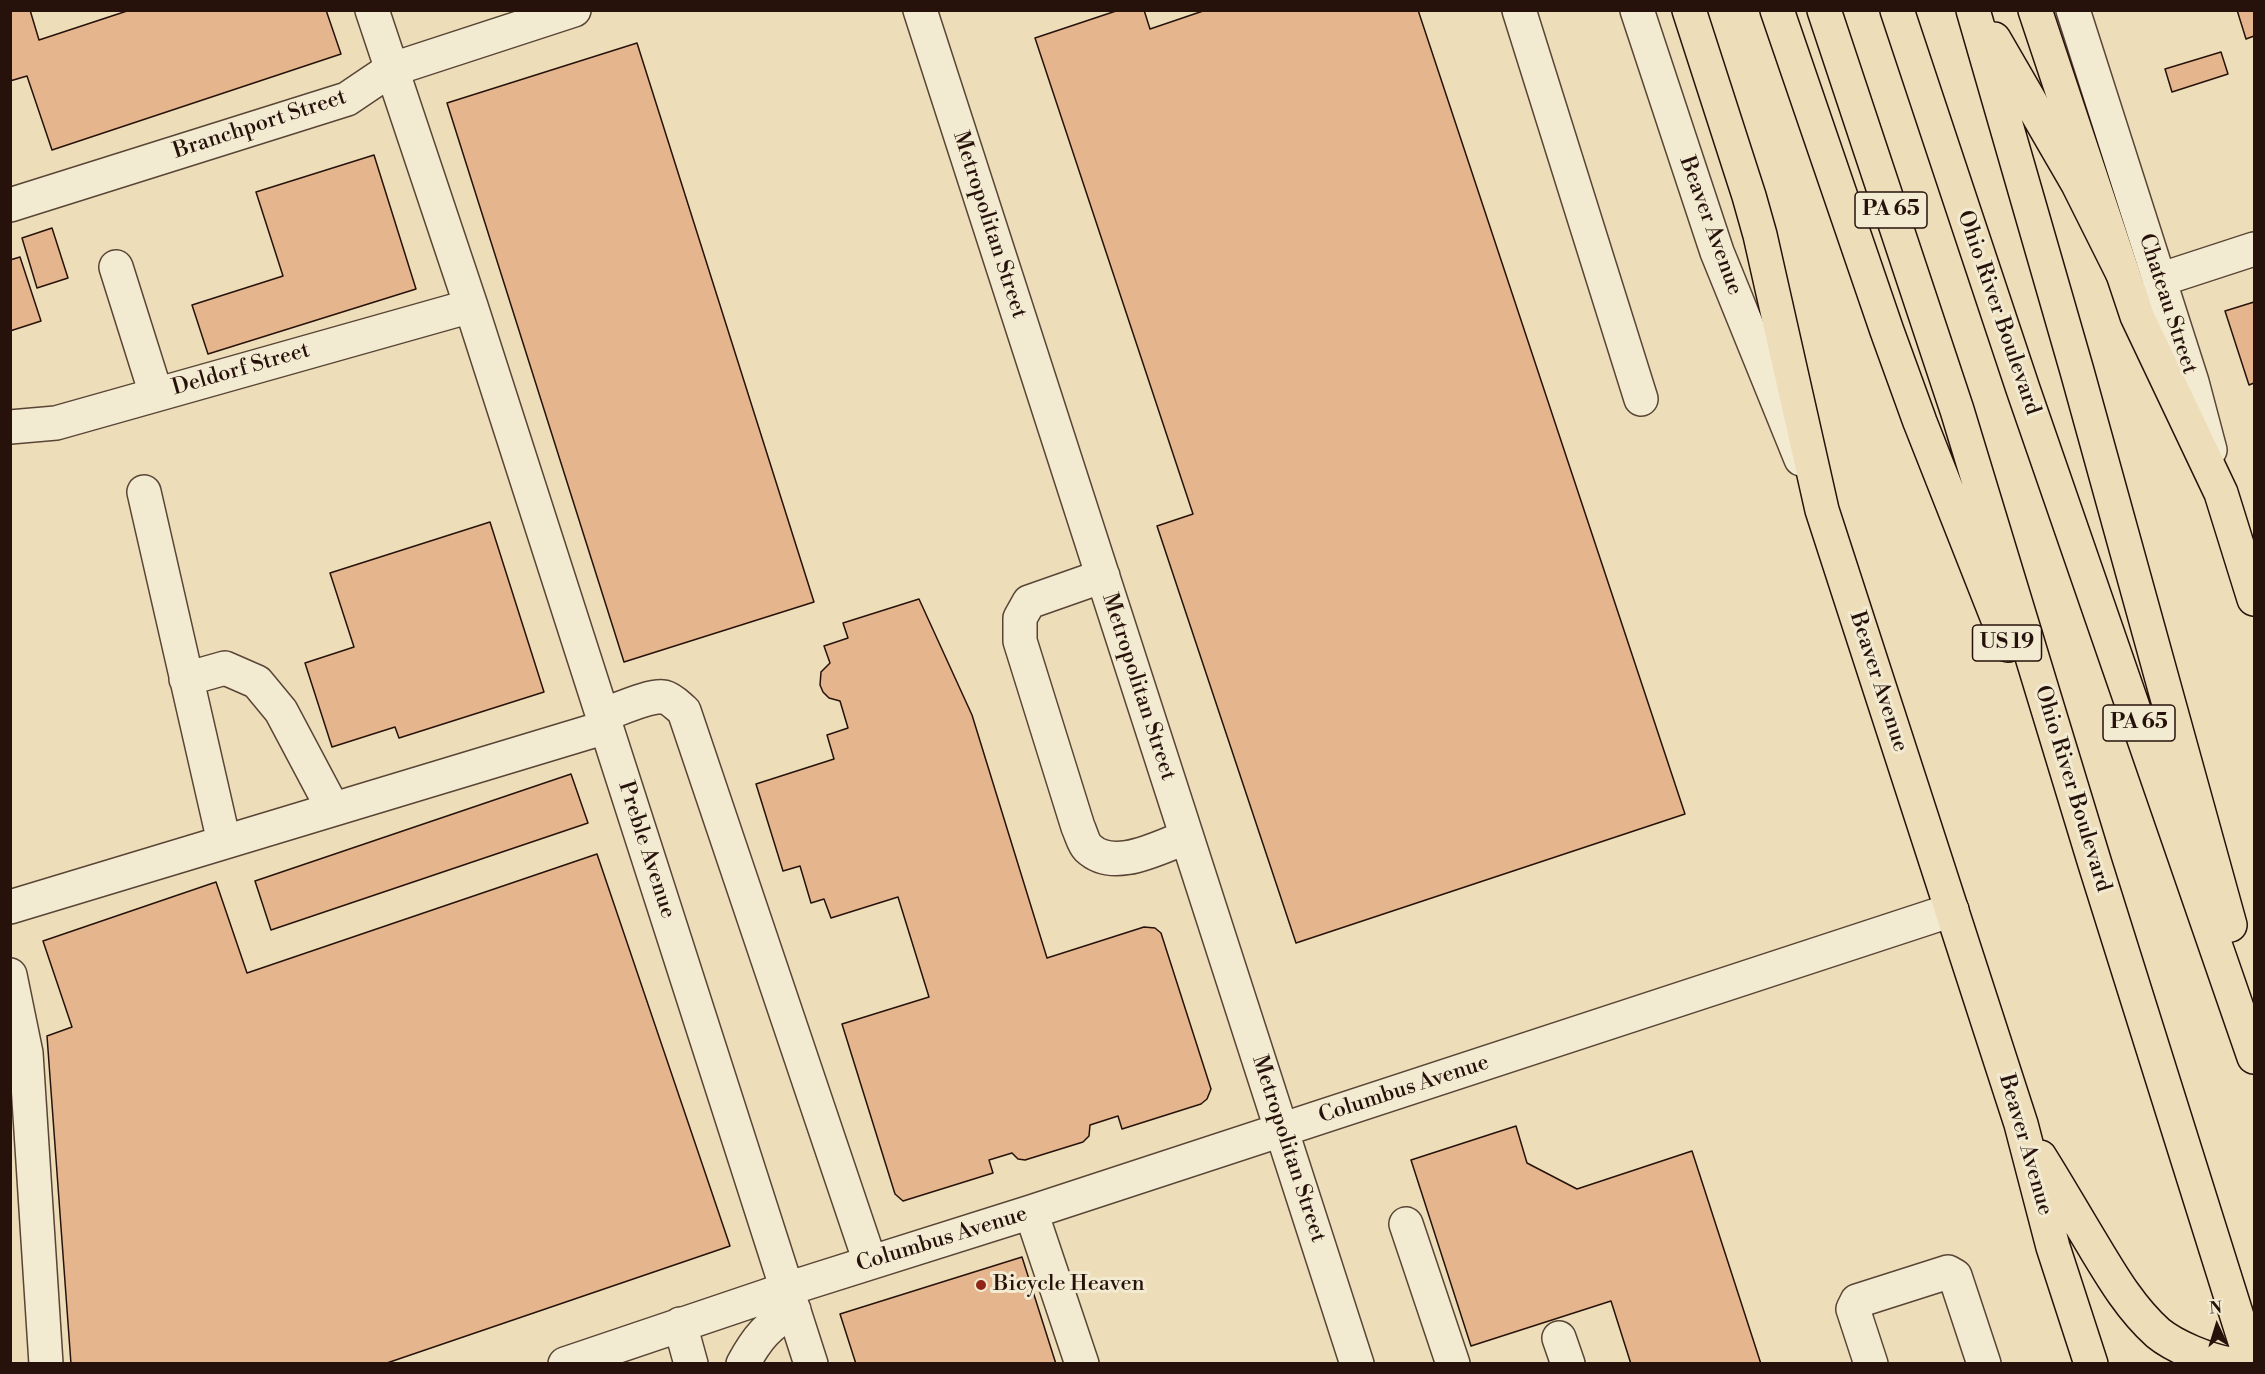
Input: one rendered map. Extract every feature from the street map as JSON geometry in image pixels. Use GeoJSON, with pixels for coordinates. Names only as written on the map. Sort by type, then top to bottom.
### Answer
{"type":"FeatureCollection","features":[{"type":"Feature","properties":{"kind":"main road"},"geometry":{"type":"LineString","coordinates":[[1689,10],[1757,226],[1822,510]]}},
{"type":"Feature","properties":{"kind":"main road","name":"US 19"},"geometry":{"type":"LineString","coordinates":[[1778,10],[1920,422],[2094,864]]}},
{"type":"Feature","properties":{"kind":"main road","name":"Ohio River Boulevard"},"geometry":{"type":"LineString","coordinates":[[1824,10],[1958,410],[2094,864],[2252,1364]]}},
{"type":"Feature","properties":{"kind":"main road","name":"Ohio River Boulevard"},"geometry":{"type":"LineString","coordinates":[[1897,10],[2023,388],[2254,1057]]}},
{"type":"Feature","properties":{"kind":"main road"},"geometry":{"type":"LineString","coordinates":[[1973,10],[2077,371],[2254,1013]]}},
{"type":"Feature","properties":{"kind":"main road"},"geometry":{"type":"LineString","coordinates":[[1978,10],[2078,184],[2122,272]]}},
{"type":"Feature","properties":{"kind":"main road"},"geometry":{"type":"LineString","coordinates":[[2035,10],[2138,316],[2221,493]]}},
{"type":"Feature","properties":{"kind":"main road","name":"Chateau Street"},"geometry":{"type":"LineString","coordinates":[[2221,493],[2247,549],[2254,599]]}},
{"type":"Feature","properties":{"kind":"main road","name":"Beaver Avenue"},"geometry":{"type":"LineString","coordinates":[[1822,510],[2021,1124],[2053,1247],[2091,1364]]}},
{"type":"Feature","properties":{"kind":"main road"},"geometry":{"type":"LineString","coordinates":[[2021,1124],[2112,1279],[2138,1312],[2160,1334],[2189,1350],[2230,1364]]}},
{"type":"Feature","properties":{"kind":"street","name":"Preble Avenue"},"geometry":{"type":"LineString","coordinates":[[372,10],[390,70],[471,306],[811,1364]]}},
{"type":"Feature","properties":{"kind":"street","name":"Branchport Street"},"geometry":{"type":"LineString","coordinates":[[10,205],[346,99],[390,70],[574,10]]}},
{"type":"Feature","properties":{"kind":"street","name":"Metropolitan Street"},"geometry":{"type":"LineString","coordinates":[[920,10],[1357,1364]]}},
{"type":"Feature","properties":{"kind":"street"},"geometry":{"type":"LineString","coordinates":[[1519,10],[1641,399]]}},
{"type":"Feature","properties":{"kind":"street","name":"Beaver Avenue"},"geometry":{"type":"LineString","coordinates":[[1637,10],[1718,252],[1822,510]]}},
{"type":"Feature","properties":{"kind":"street","name":"Chateau Street"},"geometry":{"type":"LineString","coordinates":[[2073,10],[2192,382],[2221,493]]}},
{"type":"Feature","properties":{"kind":"street"},"geometry":{"type":"LineString","coordinates":[[2159,280],[2254,249]]}},
{"type":"Feature","properties":{"kind":"street"},"geometry":{"type":"LineString","coordinates":[[116,267],[156,394]]}},
{"type":"Feature","properties":{"kind":"street","name":"Deldorf Street"},"geometry":{"type":"LineString","coordinates":[[10,427],[56,423],[471,306]]}},
{"type":"Feature","properties":{"kind":"street"},"geometry":{"type":"LineString","coordinates":[[144,492],[224,842]]}},
{"type":"Feature","properties":{"kind":"street"},"geometry":{"type":"LineString","coordinates":[[1102,576],[1029,602],[1020,618],[1020,641],[1078,826],[1087,847],[1104,858],[1128,858],[1187,837]]}},
{"type":"Feature","properties":{"kind":"street"},"geometry":{"type":"LineString","coordinates":[[186,680],[225,668],[257,682],[281,711],[333,809]]}},
{"type":"Feature","properties":{"kind":"street"},"geometry":{"type":"LineString","coordinates":[[10,907],[333,809],[604,721],[651,698],[662,697],[671,700],[684,711],[870,1262]]}},
{"type":"Feature","properties":{"kind":"street","name":"Columbus Avenue"},"geometry":{"type":"LineString","coordinates":[[790,1299],[870,1262],[1031,1212],[1952,910]]}},
{"type":"Feature","properties":{"kind":"street"},"geometry":{"type":"LineString","coordinates":[[10,975],[26,1053],[46,1364]]}},
{"type":"Feature","properties":{"kind":"street"},"geometry":{"type":"LineString","coordinates":[[1031,1212],[1082,1364]]}},
{"type":"Feature","properties":{"kind":"street"},"geometry":{"type":"LineString","coordinates":[[1406,1224],[1453,1364]]}},
{"type":"Feature","properties":{"kind":"street"},"geometry":{"type":"LineString","coordinates":[[1870,1364],[1852,1309],[1857,1301],[1948,1272],[1955,1276],[1984,1364]]}},
{"type":"Feature","properties":{"kind":"street"},"geometry":{"type":"LineString","coordinates":[[565,1364],[680,1324],[790,1299]]}},
{"type":"Feature","properties":{"kind":"street"},"geometry":{"type":"LineString","coordinates":[[743,1364],[756,1340],[790,1299]]}},
{"type":"Feature","properties":{"kind":"street"},"geometry":{"type":"LineString","coordinates":[[680,1324],[691,1364]]}},
{"type":"Feature","properties":{"kind":"building"},"geometry":{"type":"Polygon","coordinates":[[[10,10],[30,10],[39,40],[130,10],[326,10],[341,54],[52,150],[27,76],[10,81],[10,10]]]}},
{"type":"Feature","properties":{"kind":"building"},"geometry":{"type":"Polygon","coordinates":[[[1119,10],[1144,10],[1150,29],[1206,10],[1418,10],[1685,814],[1296,943],[1157,526],[1193,514],[1035,38],[1119,10]]]}},
{"type":"Feature","properties":{"kind":"building"},"geometry":{"type":"Polygon","coordinates":[[[2237,10],[2254,10],[2254,36],[2246,39],[2237,10]]]}},
{"type":"Feature","properties":{"kind":"building"},"geometry":{"type":"Polygon","coordinates":[[[637,43],[814,602],[624,662],[447,103],[637,43]]]}},
{"type":"Feature","properties":{"kind":"building"},"geometry":{"type":"Polygon","coordinates":[[[2221,52],[2228,74],[2172,92],[2165,69],[2221,52]]]}},
{"type":"Feature","properties":{"kind":"building"},"geometry":{"type":"Polygon","coordinates":[[[374,155],[416,289],[208,354],[192,305],[283,276],[256,192],[374,155]]]}},
{"type":"Feature","properties":{"kind":"building"},"geometry":{"type":"Polygon","coordinates":[[[52,228],[68,278],[37,288],[22,238],[52,228]]]}},
{"type":"Feature","properties":{"kind":"building"},"geometry":{"type":"Polygon","coordinates":[[[20,257],[41,321],[10,331],[10,260],[20,257]]]}},
{"type":"Feature","properties":{"kind":"building"},"geometry":{"type":"Polygon","coordinates":[[[2254,302],[2254,383],[2249,385],[2225,311],[2254,302]]]}},
{"type":"Feature","properties":{"kind":"building"},"geometry":{"type":"Polygon","coordinates":[[[490,522],[544,692],[399,738],[395,727],[332,747],[305,663],[354,647],[330,573],[490,522]]]}},
{"type":"Feature","properties":{"kind":"building"},"geometry":{"type":"Polygon","coordinates":[[[919,599],[972,715],[1047,958],[1144,927],[1155,928],[1161,933],[1211,1089],[1207,1099],[1201,1104],[1122,1129],[1118,1116],[1090,1125],[1089,1136],[1083,1142],[1025,1160],[1018,1159],[1012,1153],[989,1160],[993,1173],[903,1201],[895,1194],[842,1024],[929,997],[898,897],[831,918],[824,899],[811,903],[800,866],[783,871],[756,784],[834,759],[827,735],[848,728],[840,701],[829,698],[820,685],[821,672],[830,663],[824,646],[848,638],[843,623],[919,599]]]}},
{"type":"Feature","properties":{"kind":"building"},"geometry":{"type":"Polygon","coordinates":[[[571,774],[588,823],[271,930],[255,881],[571,774]]]}},
{"type":"Feature","properties":{"kind":"building"},"geometry":{"type":"Polygon","coordinates":[[[597,854],[730,1246],[384,1364],[71,1364],[47,1036],[72,1027],[43,941],[216,882],[247,973],[597,854]]]}},
{"type":"Feature","properties":{"kind":"building"},"geometry":{"type":"Polygon","coordinates":[[[1516,1126],[1527,1163],[1577,1189],[1692,1151],[1761,1364],[1631,1364],[1611,1301],[1471,1346],[1411,1160],[1516,1126]]]}},
{"type":"Feature","properties":{"kind":"building","name":"Bicycle Heaven"},"geometry":{"type":"Polygon","coordinates":[[[1022,1257],[1056,1364],[856,1364],[840,1314],[1022,1257]]]}},
{"type":"Feature","properties":{"kind":"place","name":"Bicycle Heaven"},"geometry":{"type":"Point","coordinates":[981,1285]}}]}
